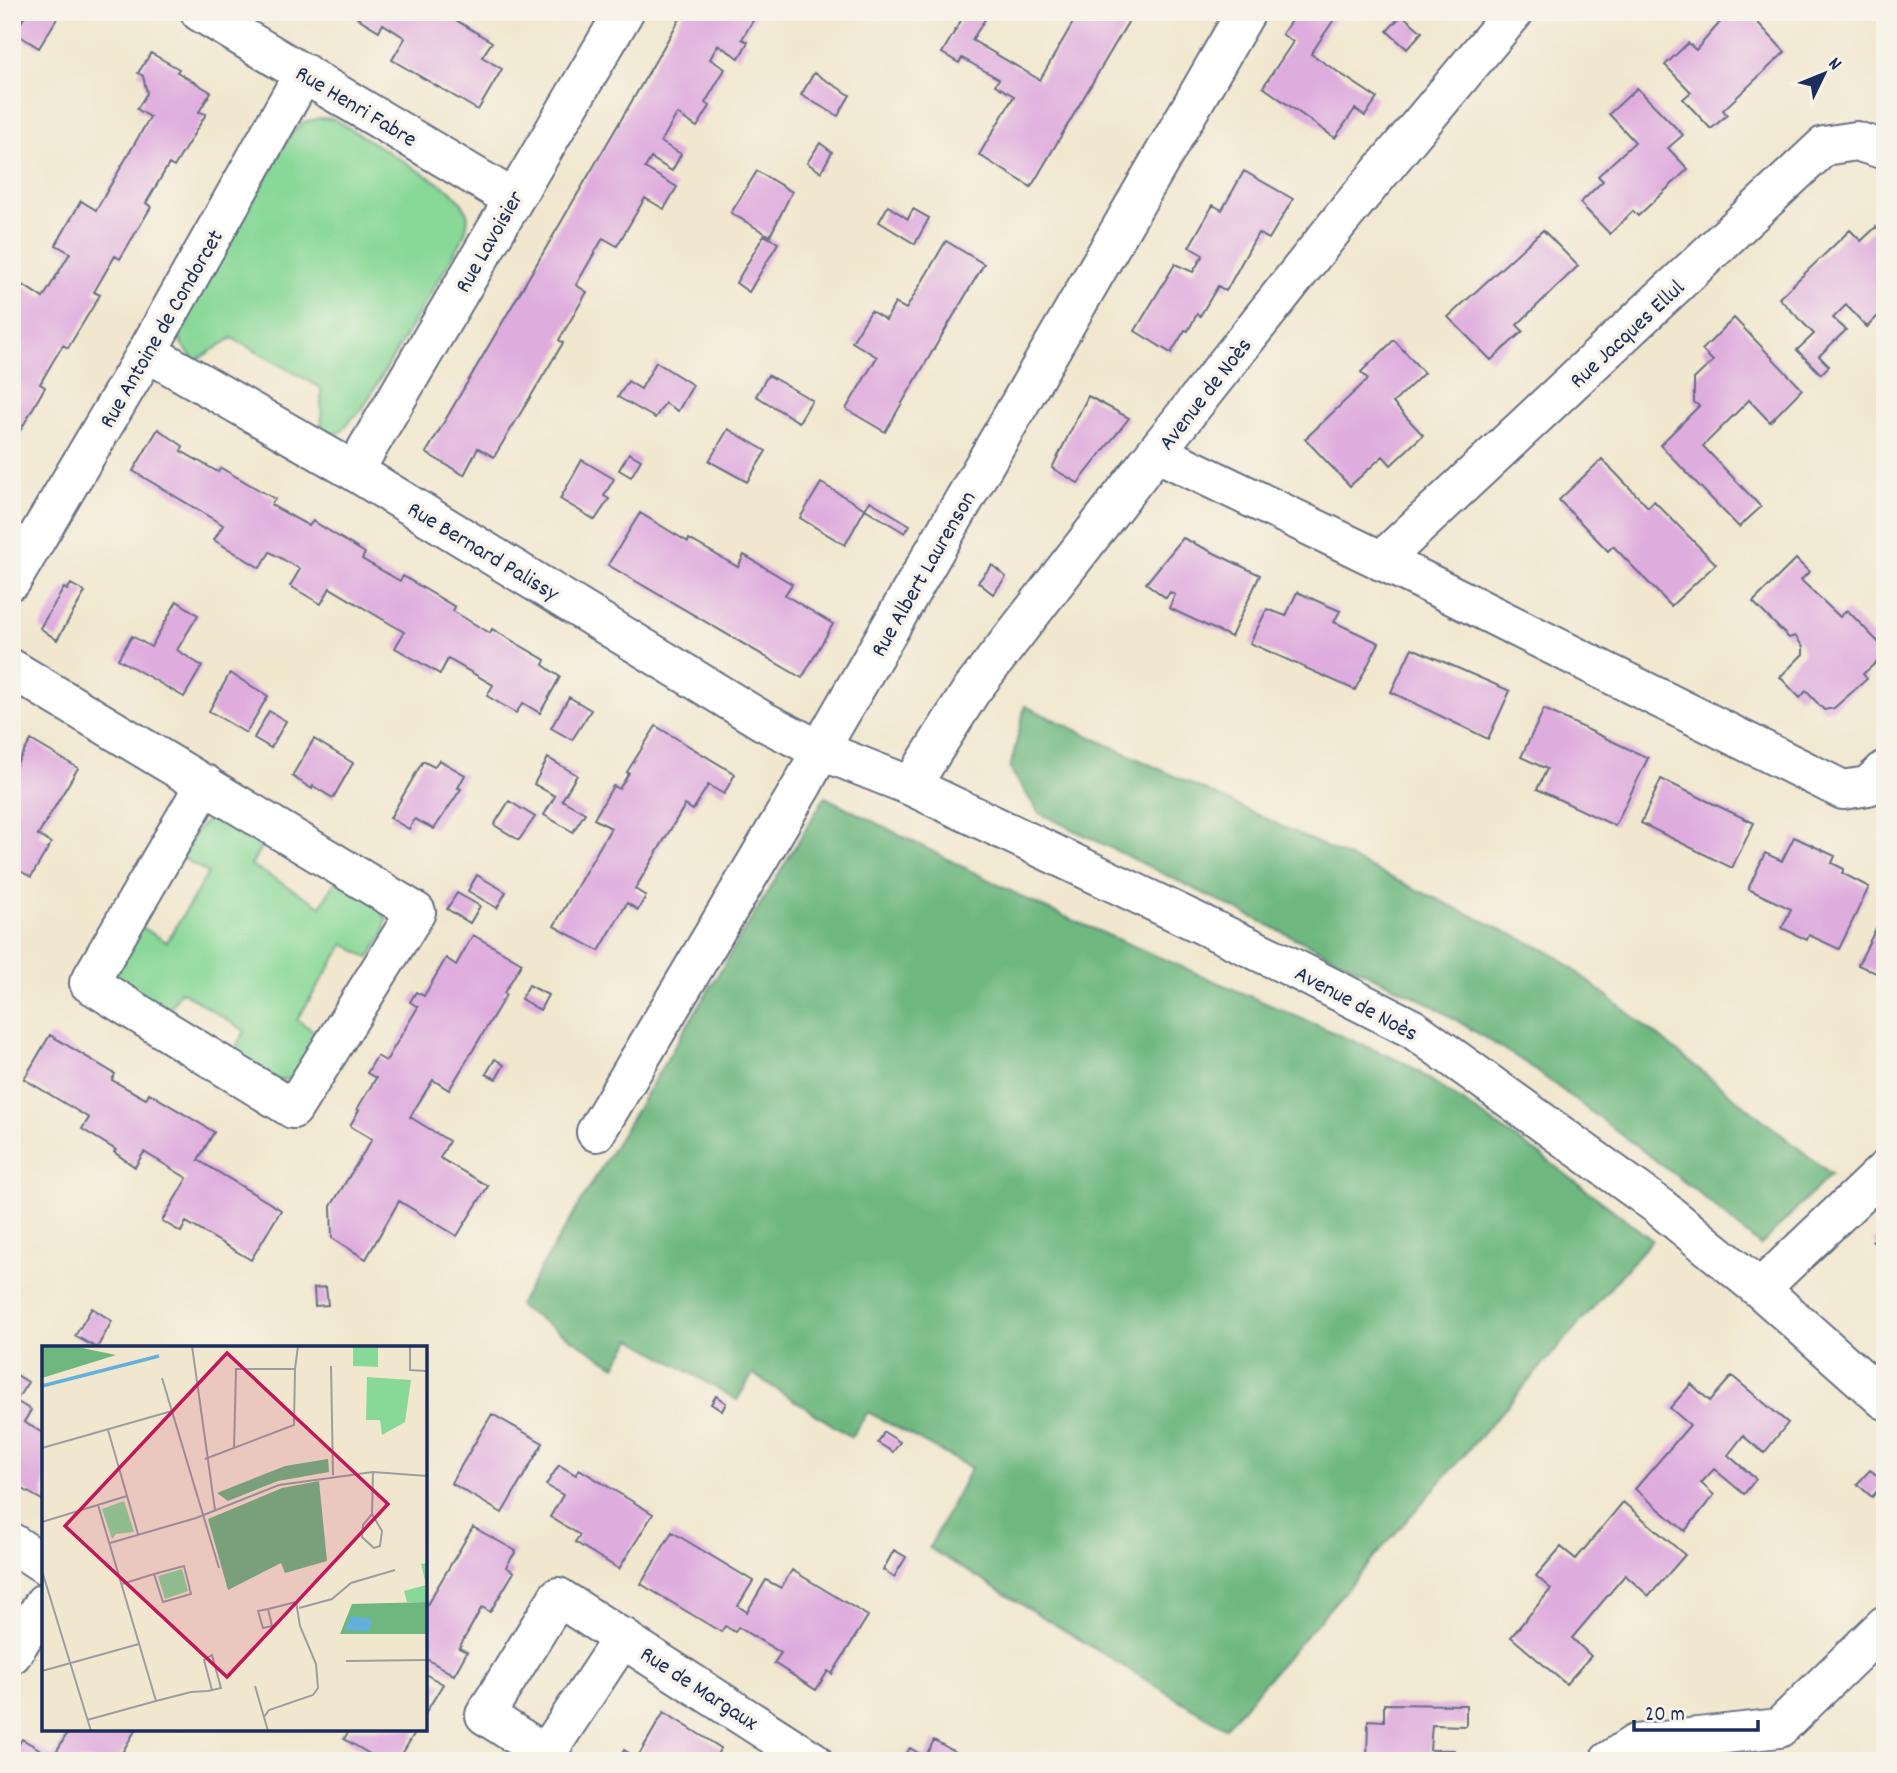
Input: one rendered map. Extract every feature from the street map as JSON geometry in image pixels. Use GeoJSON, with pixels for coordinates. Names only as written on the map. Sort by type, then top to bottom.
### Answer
{"type":"FeatureCollection","features":[{"type":"Feature","properties":{"kind":"street","name":"Rue Henri Fabre"},"geometry":{"type":"LineString","coordinates":[[200,12],[513,199]]}},
{"type":"Feature","properties":{"kind":"street","name":"Rue Lavoisier"},"geometry":{"type":"LineString","coordinates":[[354,471],[624,12]]}},
{"type":"Feature","properties":{"kind":"street","name":"Rue Albert Laurenson"},"geometry":{"type":"LineString","coordinates":[[596,1132],[803,784],[820,750],[1246,12]]}},
{"type":"Feature","properties":{"kind":"street","name":"Avenue de Noès"},"geometry":{"type":"LineString","coordinates":[[911,786],[971,691],[1156,452],[1342,218],[1514,12]]}},
{"type":"Feature","properties":{"kind":"street","name":"Rue Antoine de Condorcet"},"geometry":{"type":"LineString","coordinates":[[12,580],[147,352],[304,73]]}},
{"type":"Feature","properties":{"kind":"street","name":"Rue Jacques Ellul"},"geometry":{"type":"LineString","coordinates":[[1381,561],[1825,146],[1856,141],[1885,150]]}},
{"type":"Feature","properties":{"kind":"street","name":"Rue Bernard Palissy"},"geometry":{"type":"LineString","coordinates":[[147,352],[354,471],[763,721],[820,750]]}},
{"type":"Feature","properties":{"kind":"street"},"geometry":{"type":"LineString","coordinates":[[1156,452],[1843,790],[1877,778]]}},
{"type":"Feature","properties":{"kind":"street"},"geometry":{"type":"LineString","coordinates":[[12,669],[205,783],[416,912],[293,1109],[89,983],[205,783]]}},
{"type":"Feature","properties":{"kind":"street","name":"Avenue de Noès"},"geometry":{"type":"LineString","coordinates":[[820,750],[911,786],[1271,957],[1413,1029],[1656,1204],[1760,1289],[1885,1400]]}},
{"type":"Feature","properties":{"kind":"street"},"geometry":{"type":"LineString","coordinates":[[1760,1289],[1885,1170]]}},
{"type":"Feature","properties":{"kind":"street"},"geometry":{"type":"LineString","coordinates":[[12,1543],[42,1563]]}},
{"type":"Feature","properties":{"kind":"street"},"geometry":{"type":"LineString","coordinates":[[12,1654],[42,1606]]}},
{"type":"Feature","properties":{"kind":"street"},"geometry":{"type":"LineString","coordinates":[[1609,1761],[1635,1744],[1748,1746],[1779,1728],[1885,1625]]}},
{"type":"Feature","properties":{"kind":"street","name":"Rue de Margaux"},"geometry":{"type":"LineString","coordinates":[[622,1637],[813,1761]]}},
{"type":"Feature","properties":{"kind":"green space"},"geometry":{"type":"Polygon","coordinates":[[[320,118],[334,119],[450,190],[465,208],[468,219],[461,242],[361,411],[341,432],[322,434],[321,388],[232,338],[195,361],[181,343],[179,326],[291,134],[304,122],[320,118]]]}},
{"type":"Feature","properties":{"kind":"green space"},"geometry":{"type":"Polygon","coordinates":[[[1025,706],[1554,954],[1831,1174],[1760,1246],[1699,1193],[1526,1063],[1428,1003],[1039,813],[1010,769],[1025,706]]]}},
{"type":"Feature","properties":{"kind":"green space"},"geometry":{"type":"Polygon","coordinates":[[[825,797],[1038,905],[1407,1064],[1543,1157],[1652,1240],[1225,1728],[929,1548],[971,1468],[868,1412],[851,1437],[753,1374],[737,1400],[632,1339],[615,1366],[518,1306],[825,797]]]}},
{"type":"Feature","properties":{"kind":"green space"},"geometry":{"type":"Polygon","coordinates":[[[226,814],[266,838],[251,865],[321,906],[336,880],[377,904],[386,918],[384,934],[369,958],[344,944],[297,1020],[323,1037],[291,1078],[277,1081],[230,1056],[245,1031],[181,991],[164,1018],[119,985],[115,974],[138,925],[167,942],[208,873],[181,857],[203,823],[226,814]]]}},
{"type":"Feature","properties":{"kind":"building"},"geometry":{"type":"Polygon","coordinates":[[[27,12],[61,12],[39,48],[15,33],[27,12]]]}},
{"type":"Feature","properties":{"kind":"building"},"geometry":{"type":"Polygon","coordinates":[[[348,12],[459,12],[454,19],[492,42],[482,57],[502,69],[478,110],[392,60],[405,38],[383,24],[379,31],[348,12]]]}},
{"type":"Feature","properties":{"kind":"building"},"geometry":{"type":"Polygon","coordinates":[[[684,12],[758,12],[742,39],[748,42],[739,58],[718,45],[710,59],[725,69],[705,103],[710,106],[697,127],[677,114],[661,142],[681,154],[672,171],[651,158],[645,168],[677,187],[664,209],[645,198],[617,246],[603,238],[576,285],[587,292],[559,340],[563,343],[494,457],[478,448],[464,475],[426,453],[684,12]]]}},
{"type":"Feature","properties":{"kind":"building"},"geometry":{"type":"Polygon","coordinates":[[[966,12],[989,13],[972,40],[1040,80],[1079,12],[1134,12],[1031,187],[979,155],[1014,96],[995,85],[999,79],[962,58],[959,63],[942,53],[966,12]]]}},
{"type":"Feature","properties":{"kind":"building"},"geometry":{"type":"Polygon","coordinates":[[[1297,12],[1339,12],[1311,54],[1377,98],[1365,116],[1355,109],[1335,138],[1263,87],[1293,42],[1282,34],[1297,12]]]}},
{"type":"Feature","properties":{"kind":"building"},"geometry":{"type":"Polygon","coordinates":[[[1729,12],[1748,12],[1785,52],[1723,110],[1727,115],[1711,129],[1683,99],[1691,92],[1665,65],[1688,43],[1696,50],[1729,12]]]}},
{"type":"Feature","properties":{"kind":"building"},"geometry":{"type":"Polygon","coordinates":[[[1402,15],[1422,32],[1407,49],[1387,31],[1402,15]]]}},
{"type":"Feature","properties":{"kind":"building"},"geometry":{"type":"Polygon","coordinates":[[[151,53],[211,92],[199,112],[206,114],[174,167],[169,164],[146,203],[151,207],[120,259],[115,256],[94,292],[100,295],[68,348],[63,345],[52,363],[40,384],[45,387],[15,440],[12,438],[12,304],[23,285],[43,298],[70,253],[56,245],[81,201],[96,210],[150,117],[137,109],[147,93],[143,76],[138,73],[151,53]]]}},
{"type":"Feature","properties":{"kind":"building"},"geometry":{"type":"Polygon","coordinates":[[[814,73],[850,95],[838,116],[801,95],[814,73]]]}},
{"type":"Feature","properties":{"kind":"building"},"geometry":{"type":"Polygon","coordinates":[[[1637,88],[1683,135],[1668,148],[1688,169],[1638,216],[1633,211],[1610,234],[1580,203],[1603,181],[1598,176],[1635,142],[1609,114],[1637,88]]]}},
{"type":"Feature","properties":{"kind":"building"},"geometry":{"type":"Polygon","coordinates":[[[12,129],[22,135],[12,152],[12,129]]]}},
{"type":"Feature","properties":{"kind":"building"},"geometry":{"type":"Polygon","coordinates":[[[820,143],[832,152],[821,172],[807,163],[820,143]]]}},
{"type":"Feature","properties":{"kind":"building"},"geometry":{"type":"Polygon","coordinates":[[[757,171],[792,192],[770,236],[731,213],[757,171]]]}},
{"type":"Feature","properties":{"kind":"building"},"geometry":{"type":"Polygon","coordinates":[[[1244,171],[1293,199],[1269,239],[1258,233],[1226,291],[1218,286],[1200,316],[1197,314],[1171,353],[1135,331],[1175,264],[1193,272],[1203,255],[1189,247],[1213,205],[1222,210],[1244,171]]]}},
{"type":"Feature","properties":{"kind":"building"},"geometry":{"type":"Polygon","coordinates":[[[888,206],[908,219],[913,209],[929,218],[915,244],[879,222],[888,206]]]}},
{"type":"Feature","properties":{"kind":"building"},"geometry":{"type":"Polygon","coordinates":[[[1876,227],[1885,236],[1885,293],[1881,297],[1885,300],[1885,309],[1867,327],[1846,305],[1833,318],[1846,330],[1819,356],[1829,366],[1821,374],[1797,350],[1814,334],[1779,298],[1850,230],[1861,241],[1876,227]]]}},
{"type":"Feature","properties":{"kind":"building"},"geometry":{"type":"Polygon","coordinates":[[[1543,230],[1578,266],[1517,325],[1523,331],[1491,360],[1448,317],[1543,230]]]}},
{"type":"Feature","properties":{"kind":"building"},"geometry":{"type":"Polygon","coordinates":[[[764,235],[778,243],[749,292],[736,283],[764,235]]]}},
{"type":"Feature","properties":{"kind":"building"},"geometry":{"type":"Polygon","coordinates":[[[946,241],[984,264],[885,432],[846,409],[877,357],[852,342],[871,311],[886,320],[895,303],[906,309],[946,241]]]}},
{"type":"Feature","properties":{"kind":"building"},"geometry":{"type":"Polygon","coordinates":[[[1734,318],[1802,389],[1770,422],[1749,400],[1703,446],[1761,507],[1739,527],[1660,445],[1699,406],[1694,402],[1694,379],[1713,361],[1702,350],[1734,318]]]}},
{"type":"Feature","properties":{"kind":"building"},"geometry":{"type":"Polygon","coordinates":[[[1394,340],[1424,373],[1393,403],[1423,435],[1391,465],[1383,456],[1350,486],[1305,439],[1368,379],[1361,372],[1394,340]]]}},
{"type":"Feature","properties":{"kind":"building"},"geometry":{"type":"Polygon","coordinates":[[[656,362],[693,385],[678,411],[665,403],[655,418],[618,397],[628,381],[641,389],[656,362]]]}},
{"type":"Feature","properties":{"kind":"building"},"geometry":{"type":"Polygon","coordinates":[[[768,375],[812,400],[799,422],[756,396],[768,375]]]}},
{"type":"Feature","properties":{"kind":"building"},"geometry":{"type":"Polygon","coordinates":[[[1088,396],[1129,418],[1078,483],[1052,468],[1088,396]]]}},
{"type":"Feature","properties":{"kind":"building"},"geometry":{"type":"Polygon","coordinates":[[[158,429],[183,446],[181,451],[218,472],[221,468],[275,499],[271,505],[309,526],[313,521],[365,553],[362,559],[400,581],[403,576],[455,607],[453,611],[471,622],[490,633],[492,629],[545,660],[543,665],[560,677],[540,713],[523,703],[516,713],[487,696],[493,685],[448,659],[440,674],[395,648],[404,632],[330,588],[321,604],[290,586],[300,569],[270,552],[260,568],[214,540],[223,525],[133,471],[158,429]]]}},
{"type":"Feature","properties":{"kind":"building"},"geometry":{"type":"Polygon","coordinates":[[[728,429],[766,451],[747,482],[709,461],[728,429]]]}},
{"type":"Feature","properties":{"kind":"building"},"geometry":{"type":"Polygon","coordinates":[[[629,453],[641,460],[631,477],[619,470],[629,453]]]}},
{"type":"Feature","properties":{"kind":"building"},"geometry":{"type":"Polygon","coordinates":[[[1602,459],[1648,507],[1654,501],[1716,564],[1671,606],[1613,546],[1608,551],[1559,500],[1602,459]]]}},
{"type":"Feature","properties":{"kind":"building"},"geometry":{"type":"Polygon","coordinates":[[[582,460],[614,479],[604,496],[609,499],[595,520],[560,499],[582,460]]]}},
{"type":"Feature","properties":{"kind":"building"},"geometry":{"type":"Polygon","coordinates":[[[821,483],[865,509],[845,545],[800,518],[821,483]]]}},
{"type":"Feature","properties":{"kind":"building"},"geometry":{"type":"Polygon","coordinates":[[[870,501],[910,525],[905,533],[865,509],[870,501]]]}},
{"type":"Feature","properties":{"kind":"building"},"geometry":{"type":"Polygon","coordinates":[[[640,513],[688,542],[689,539],[738,567],[744,555],[792,584],[785,595],[833,624],[802,678],[608,565],[640,513]]]}},
{"type":"Feature","properties":{"kind":"building"},"geometry":{"type":"Polygon","coordinates":[[[1183,538],[1260,575],[1231,637],[1169,608],[1175,595],[1170,592],[1166,598],[1146,583],[1183,538]]]}},
{"type":"Feature","properties":{"kind":"building"},"geometry":{"type":"Polygon","coordinates":[[[1796,559],[1809,572],[1801,580],[1840,617],[1847,610],[1885,649],[1885,655],[1863,674],[1867,679],[1834,708],[1824,710],[1806,691],[1800,698],[1780,677],[1803,654],[1803,647],[1795,636],[1789,638],[1753,602],[1796,559]]]}},
{"type":"Feature","properties":{"kind":"building"},"geometry":{"type":"Polygon","coordinates":[[[992,565],[1006,577],[993,594],[978,582],[992,565]]]}},
{"type":"Feature","properties":{"kind":"building"},"geometry":{"type":"Polygon","coordinates":[[[71,584],[85,592],[57,640],[40,628],[64,588],[67,590],[71,584]]]}},
{"type":"Feature","properties":{"kind":"building"},"geometry":{"type":"Polygon","coordinates":[[[1297,592],[1340,611],[1334,622],[1379,643],[1355,690],[1250,643],[1267,609],[1286,616],[1297,592]]]}},
{"type":"Feature","properties":{"kind":"building"},"geometry":{"type":"Polygon","coordinates":[[[177,601],[198,615],[177,650],[202,666],[184,697],[118,659],[132,636],[151,647],[177,601]]]}},
{"type":"Feature","properties":{"kind":"building"},"geometry":{"type":"Polygon","coordinates":[[[1412,648],[1510,691],[1488,739],[1391,692],[1412,648]]]}},
{"type":"Feature","properties":{"kind":"building"},"geometry":{"type":"Polygon","coordinates":[[[230,673],[268,696],[246,733],[209,711],[230,673]]]}},
{"type":"Feature","properties":{"kind":"building"},"geometry":{"type":"Polygon","coordinates":[[[569,697],[591,710],[572,740],[551,728],[569,697]]]}},
{"type":"Feature","properties":{"kind":"building"},"geometry":{"type":"Polygon","coordinates":[[[1544,709],[1648,758],[1615,826],[1537,789],[1547,769],[1521,757],[1544,709]]]}},
{"type":"Feature","properties":{"kind":"building"},"geometry":{"type":"Polygon","coordinates":[[[269,711],[286,721],[271,748],[254,738],[269,711]]]}},
{"type":"Feature","properties":{"kind":"building"},"geometry":{"type":"Polygon","coordinates":[[[656,726],[735,774],[724,794],[708,785],[693,810],[685,805],[635,889],[646,896],[638,910],[627,903],[599,951],[554,926],[611,828],[594,819],[613,786],[619,789],[656,726]]]}},
{"type":"Feature","properties":{"kind":"building"},"geometry":{"type":"Polygon","coordinates":[[[314,739],[353,763],[333,798],[292,776],[314,739]]]}},
{"type":"Feature","properties":{"kind":"building"},"geometry":{"type":"Polygon","coordinates":[[[31,740],[78,768],[38,835],[51,843],[31,877],[15,868],[12,873],[12,772],[31,740]]]}},
{"type":"Feature","properties":{"kind":"building"},"geometry":{"type":"Polygon","coordinates":[[[548,758],[577,775],[562,800],[585,813],[573,832],[544,815],[555,796],[534,784],[548,758]]]}},
{"type":"Feature","properties":{"kind":"building"},"geometry":{"type":"Polygon","coordinates":[[[439,760],[465,775],[458,788],[461,789],[434,829],[415,819],[409,829],[390,818],[423,761],[434,767],[439,760]]]}},
{"type":"Feature","properties":{"kind":"building"},"geometry":{"type":"Polygon","coordinates":[[[1661,779],[1754,823],[1732,868],[1641,823],[1661,779]]]}},
{"type":"Feature","properties":{"kind":"building"},"geometry":{"type":"Polygon","coordinates":[[[509,801],[535,817],[519,840],[494,825],[509,801]]]}},
{"type":"Feature","properties":{"kind":"building"},"geometry":{"type":"Polygon","coordinates":[[[1794,837],[1835,856],[1832,863],[1844,869],[1842,873],[1869,887],[1839,949],[1809,935],[1807,940],[1782,928],[1791,909],[1748,889],[1765,853],[1782,861],[1794,837]]]}},
{"type":"Feature","properties":{"kind":"building"},"geometry":{"type":"Polygon","coordinates":[[[477,875],[506,892],[497,908],[468,891],[477,875]]]}},
{"type":"Feature","properties":{"kind":"building"},"geometry":{"type":"Polygon","coordinates":[[[457,893],[480,906],[470,923],[447,909],[457,893]]]}},
{"type":"Feature","properties":{"kind":"building"},"geometry":{"type":"Polygon","coordinates":[[[1885,910],[1885,977],[1858,965],[1885,910]]]}},
{"type":"Feature","properties":{"kind":"building"},"geometry":{"type":"Polygon","coordinates":[[[473,935],[522,963],[449,1090],[433,1080],[410,1117],[449,1141],[440,1158],[488,1186],[457,1236],[399,1201],[366,1259],[332,1238],[331,1206],[372,1139],[350,1126],[376,1078],[367,1073],[377,1056],[386,1061],[418,1007],[410,1002],[416,992],[424,996],[446,958],[456,965],[473,935]]]}},
{"type":"Feature","properties":{"kind":"building"},"geometry":{"type":"Polygon","coordinates":[[[529,985],[548,995],[540,1010],[521,999],[529,985]]]}},
{"type":"Feature","properties":{"kind":"building"},"geometry":{"type":"Polygon","coordinates":[[[50,1035],[115,1074],[112,1080],[146,1099],[149,1093],[214,1132],[198,1160],[281,1210],[251,1260],[186,1222],[181,1232],[162,1221],[187,1178],[144,1152],[135,1167],[114,1152],[116,1150],[82,1129],[89,1118],[24,1079],[50,1035]]]}},
{"type":"Feature","properties":{"kind":"building"},"geometry":{"type":"Polygon","coordinates":[[[495,1059],[504,1065],[496,1079],[486,1074],[495,1059]]]}},
{"type":"Feature","properties":{"kind":"building"},"geometry":{"type":"Polygon","coordinates":[[[1885,1230],[1885,1254],[1872,1241],[1885,1230]]]}},
{"type":"Feature","properties":{"kind":"building"},"geometry":{"type":"Polygon","coordinates":[[[326,1287],[328,1305],[315,1306],[314,1288],[326,1287]]]}},
{"type":"Feature","properties":{"kind":"building"},"geometry":{"type":"Polygon","coordinates":[[[92,1308],[112,1321],[98,1346],[75,1336],[92,1308]]]}},
{"type":"Feature","properties":{"kind":"building"},"geometry":{"type":"Polygon","coordinates":[[[12,1372],[28,1382],[16,1401],[31,1410],[24,1422],[42,1433],[42,1500],[12,1483],[12,1372]]]}},
{"type":"Feature","properties":{"kind":"building"},"geometry":{"type":"Polygon","coordinates":[[[1732,1376],[1788,1423],[1764,1453],[1743,1436],[1728,1455],[1756,1479],[1744,1494],[1714,1469],[1701,1483],[1714,1495],[1685,1531],[1635,1489],[1690,1425],[1670,1408],[1691,1384],[1710,1401],[1732,1376]]]}},
{"type":"Feature","properties":{"kind":"building"},"geometry":{"type":"Polygon","coordinates":[[[716,1396],[726,1403],[722,1411],[711,1404],[716,1396]]]}},
{"type":"Feature","properties":{"kind":"building"},"geometry":{"type":"Polygon","coordinates":[[[492,1414],[543,1443],[502,1513],[451,1483],[492,1414]]]}},
{"type":"Feature","properties":{"kind":"building"},"geometry":{"type":"Polygon","coordinates":[[[884,1432],[900,1442],[893,1452],[878,1443],[884,1432]]]}},
{"type":"Feature","properties":{"kind":"building"},"geometry":{"type":"Polygon","coordinates":[[[559,1465],[576,1475],[579,1469],[653,1514],[619,1569],[575,1542],[580,1535],[550,1517],[563,1495],[546,1485],[559,1465]]]}},
{"type":"Feature","properties":{"kind":"building"},"geometry":{"type":"Polygon","coordinates":[[[1870,1470],[1885,1482],[1872,1497],[1857,1484],[1870,1470]]]}},
{"type":"Feature","properties":{"kind":"building"},"geometry":{"type":"Polygon","coordinates":[[[1623,1502],[1685,1555],[1649,1596],[1625,1575],[1572,1638],[1591,1656],[1566,1684],[1511,1637],[1551,1589],[1536,1576],[1561,1547],[1576,1559],[1623,1502]]]}},
{"type":"Feature","properties":{"kind":"building"},"geometry":{"type":"Polygon","coordinates":[[[473,1527],[516,1551],[506,1567],[514,1572],[490,1612],[482,1607],[459,1648],[467,1652],[454,1675],[427,1659],[427,1605],[473,1527]]]}},
{"type":"Feature","properties":{"kind":"building"},"geometry":{"type":"Polygon","coordinates":[[[672,1532],[753,1581],[738,1606],[747,1612],[766,1580],[781,1588],[792,1570],[868,1616],[832,1674],[828,1671],[816,1690],[774,1663],[781,1653],[738,1627],[735,1632],[725,1626],[721,1632],[641,1584],[672,1532]]]}},
{"type":"Feature","properties":{"kind":"building"},"geometry":{"type":"Polygon","coordinates":[[[894,1550],[906,1557],[894,1577],[883,1570],[894,1550]]]}},
{"type":"Feature","properties":{"kind":"building"},"geometry":{"type":"Polygon","coordinates":[[[427,1675],[443,1684],[427,1711],[427,1675]]]}},
{"type":"Feature","properties":{"kind":"building"},"geometry":{"type":"Polygon","coordinates":[[[1384,1704],[1466,1705],[1466,1726],[1432,1725],[1430,1750],[1454,1750],[1454,1761],[1367,1761],[1368,1720],[1384,1721],[1384,1704]]]}},
{"type":"Feature","properties":{"kind":"building"},"geometry":{"type":"Polygon","coordinates":[[[664,1712],[721,1748],[713,1761],[618,1761],[624,1750],[637,1758],[664,1712]]]}},
{"type":"Feature","properties":{"kind":"building"},"geometry":{"type":"Polygon","coordinates":[[[69,1731],[135,1731],[117,1761],[12,1761],[12,1755],[22,1739],[53,1757],[69,1731]]]}},
{"type":"Feature","properties":{"kind":"building"},"geometry":{"type":"Polygon","coordinates":[[[349,1731],[416,1731],[398,1761],[382,1761],[344,1739],[349,1731]]]}},
{"type":"Feature","properties":{"kind":"building"},"geometry":{"type":"Polygon","coordinates":[[[934,1740],[966,1758],[964,1761],[902,1761],[910,1748],[925,1757],[934,1740]]]}}]}
